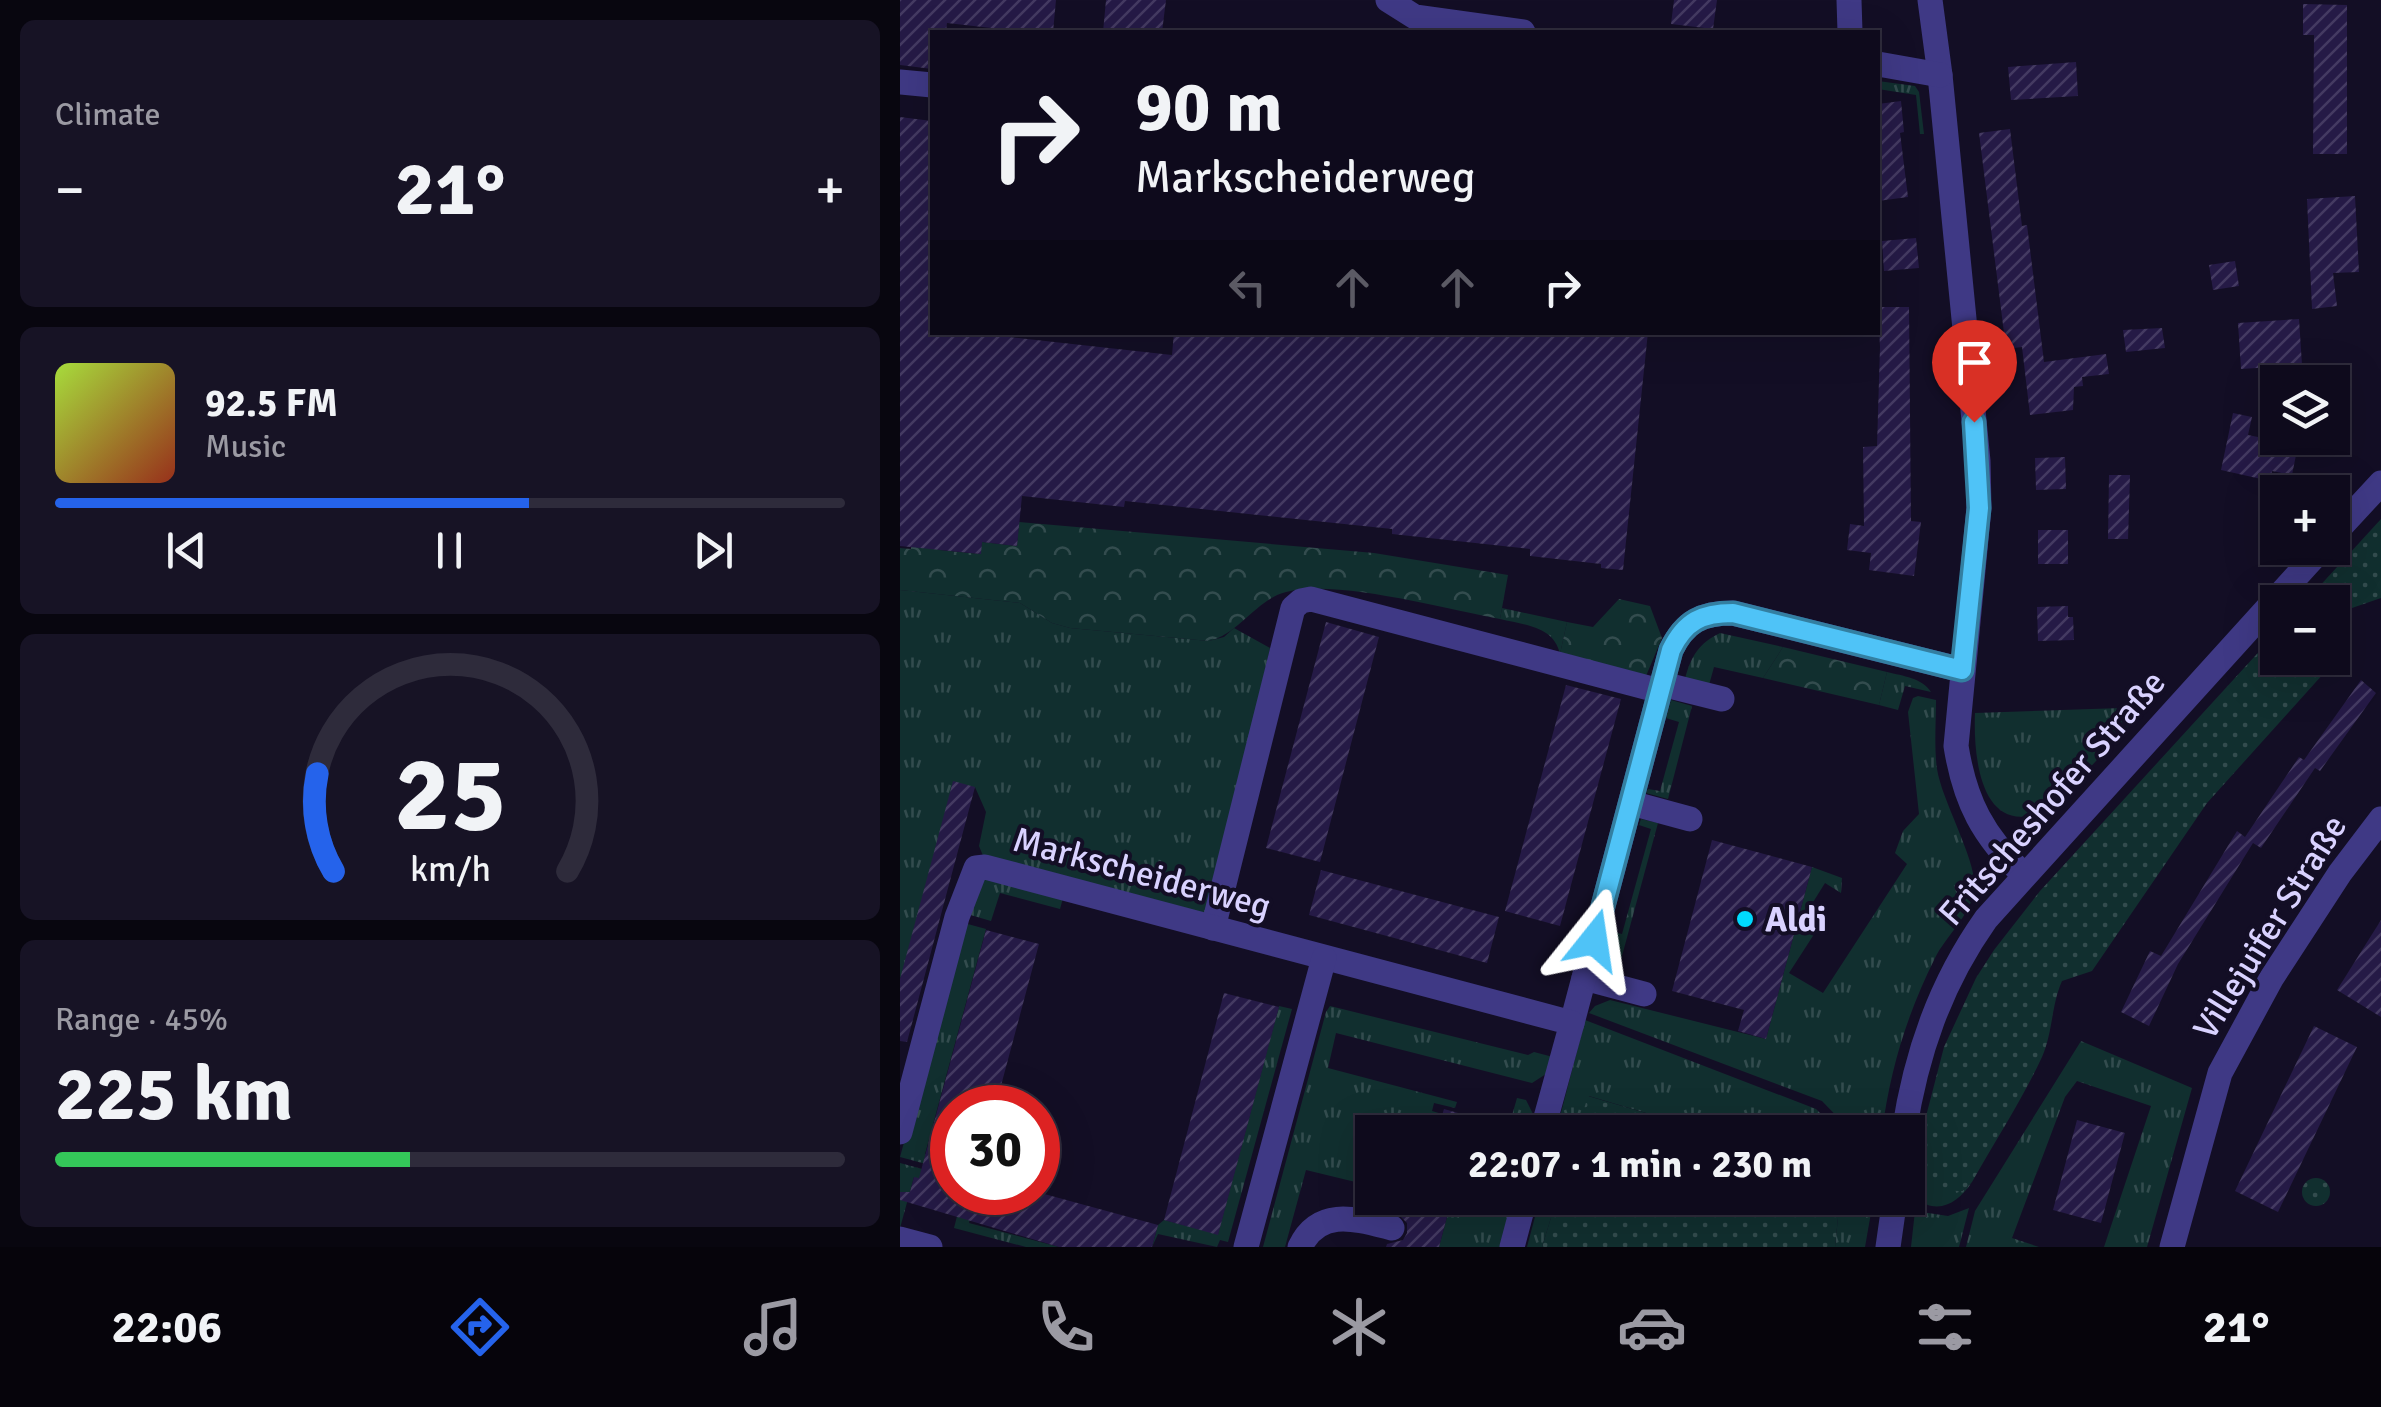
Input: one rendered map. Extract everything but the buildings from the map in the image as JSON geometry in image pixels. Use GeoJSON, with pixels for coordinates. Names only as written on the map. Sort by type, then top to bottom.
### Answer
{"type":"FeatureCollection","features":[{"type":"Feature","properties":{"kind":"street"},"geometry":{"type":"LineString","coordinates":[[1849,0],[1850,30]]}},
{"type":"Feature","properties":{"kind":"street"},"geometry":{"type":"LineString","coordinates":[[1930,0],[1978,461],[1979,508],[1956,746],[1962,785],[1976,817],[2024,875]]}},
{"type":"Feature","properties":{"kind":"street"},"geometry":{"type":"LineString","coordinates":[[1390,2],[1415,17],[1509,30]]}},
{"type":"Feature","properties":{"kind":"street"},"geometry":{"type":"LineString","coordinates":[[1880,64],[1940,75]]}},
{"type":"Feature","properties":{"kind":"street"},"geometry":{"type":"LineString","coordinates":[[900,82],[930,85]]}},
{"type":"Feature","properties":{"kind":"street"},"geometry":{"type":"LineString","coordinates":[[2350,517],[2381,483]]}},
{"type":"Feature","properties":{"kind":"street","name":"Fritscheshofer Straße"},"geometry":{"type":"LineString","coordinates":[[1907,1115],[1919,1058],[1945,985],[1962,952],[2024,875],[2307,565]]}},
{"type":"Feature","properties":{"kind":"street"},"geometry":{"type":"LineString","coordinates":[[1214,928],[1293,608],[1300,602],[1311,599],[1661,688],[1722,699]]}},
{"type":"Feature","properties":{"kind":"street"},"geometry":{"type":"LineString","coordinates":[[1547,1115],[1661,688],[1680,632],[1710,613],[1733,613],[1962,670]]}},
{"type":"Feature","properties":{"kind":"street"},"geometry":{"type":"LineString","coordinates":[[1631,803],[1690,819]]}},
{"type":"Feature","properties":{"kind":"street","name":"Villejuifer Straße"},"geometry":{"type":"LineString","coordinates":[[2172,1247],[2220,1072],[2271,980],[2340,872],[2381,819]]}},
{"type":"Feature","properties":{"kind":"street","name":"Markscheiderweg"},"geometry":{"type":"LineString","coordinates":[[900,1132],[957,916],[976,868],[985,866],[1572,1023]]}},
{"type":"Feature","properties":{"kind":"street"},"geometry":{"type":"LineString","coordinates":[[1246,1247],[1324,958]]}},
{"type":"Feature","properties":{"kind":"street"},"geometry":{"type":"LineString","coordinates":[[1584,978],[1644,994]]}},
{"type":"Feature","properties":{"kind":"street"},"geometry":{"type":"LineString","coordinates":[[1512,1247],[1520,1215]]}},
{"type":"Feature","properties":{"kind":"street"},"geometry":{"type":"LineString","coordinates":[[1888,1247],[1893,1215]]}},
{"type":"Feature","properties":{"kind":"street"},"geometry":{"type":"LineString","coordinates":[[1300,1247],[1317,1224],[1334,1218],[1353,1218],[1392,1228]]}},
{"type":"Feature","properties":{"kind":"street"},"geometry":{"type":"LineString","coordinates":[[900,1239],[930,1247]]}},
{"type":"Feature","properties":{"kind":"green space"},"geometry":{"type":"Polygon","coordinates":[[[1880,81],[1915,86],[1924,134],[1920,134],[1916,95],[1880,89],[1880,81]]]}},
{"type":"Feature","properties":{"kind":"green space"},"geometry":{"type":"Polygon","coordinates":[[[2381,519],[2381,598],[2350,610],[2350,585],[2321,585],[2339,565],[2350,565],[2350,553],[2381,519]]]}},
{"type":"Feature","properties":{"kind":"green space"},"geometry":{"type":"Polygon","coordinates":[[[1019,522],[1374,553],[1508,575],[1500,619],[1362,592],[1308,589],[1276,596],[1230,631],[1209,641],[1070,628],[1052,623],[1020,603],[900,590],[900,548],[911,549],[912,533],[939,550],[980,554],[982,542],[1017,546],[1019,522]]]}},
{"type":"Feature","properties":{"kind":"green space"},"geometry":{"type":"Polygon","coordinates":[[[900,590],[1020,603],[1052,623],[1070,628],[1209,641],[1224,637],[1234,628],[1270,648],[1212,910],[1195,915],[984,858],[979,846],[986,812],[975,787],[900,979],[900,590]]]}},
{"type":"Feature","properties":{"kind":"green space"},"geometry":{"type":"Polygon","coordinates":[[[1619,599],[1650,606],[1662,638],[1646,676],[1560,654],[1567,622],[1593,627],[1619,599]]]}},
{"type":"Feature","properties":{"kind":"green space"},"geometry":{"type":"Polygon","coordinates":[[[1502,608],[1567,622],[1560,654],[1545,632],[1500,619],[1502,608]]]}},
{"type":"Feature","properties":{"kind":"green space"},"geometry":{"type":"Polygon","coordinates":[[[1720,633],[1783,647],[1763,678],[1714,667],[1709,685],[1685,679],[1697,651],[1720,633]]]}},
{"type":"Feature","properties":{"kind":"green space"},"geometry":{"type":"Polygon","coordinates":[[[1783,647],[1887,672],[1879,705],[1763,678],[1783,647]]]}},
{"type":"Feature","properties":{"kind":"green space"},"geometry":{"type":"Polygon","coordinates":[[[2260,651],[2260,675],[2322,675],[2207,803],[2092,971],[2062,981],[2042,1057],[1972,1182],[1962,1191],[1938,1187],[1925,1180],[1925,1120],[1944,1047],[1976,978],[2040,891],[2260,651]]]}},
{"type":"Feature","properties":{"kind":"green space"},"geometry":{"type":"Polygon","coordinates":[[[1887,672],[1917,681],[1931,692],[1905,686],[1898,710],[1879,705],[1887,672]]]}},
{"type":"Feature","properties":{"kind":"green space"},"geometry":{"type":"Polygon","coordinates":[[[1913,698],[1936,700],[1937,769],[1971,866],[1974,892],[1967,910],[1935,958],[1916,1000],[1895,1064],[1885,1115],[1836,1115],[1822,1101],[1589,1013],[1610,1000],[1766,1039],[1812,867],[1842,878],[1841,893],[1825,883],[1805,915],[1820,925],[1789,973],[1823,993],[1907,864],[1895,853],[1903,831],[1919,814],[1908,712],[1913,698]]]}},
{"type":"Feature","properties":{"kind":"green space"},"geometry":{"type":"Polygon","coordinates":[[[1671,700],[1692,706],[1668,799],[1646,793],[1648,789],[1660,791],[1679,722],[1666,718],[1671,700]]]}},
{"type":"Feature","properties":{"kind":"green space"},"geometry":{"type":"Polygon","coordinates":[[[2153,700],[2053,807],[2029,816],[2011,815],[1997,807],[1987,793],[1976,754],[1975,713],[2122,708],[2153,700]]]}},
{"type":"Feature","properties":{"kind":"green space"},"geometry":{"type":"Polygon","coordinates":[[[1641,819],[1658,823],[1616,978],[1606,949],[1610,931],[1622,934],[1651,829],[1639,825],[1641,819]]]}},
{"type":"Feature","properties":{"kind":"green space"},"geometry":{"type":"Polygon","coordinates":[[[981,876],[1063,898],[1060,909],[1000,893],[991,921],[967,914],[981,876]]]}},
{"type":"Feature","properties":{"kind":"green space"},"geometry":{"type":"Polygon","coordinates":[[[964,923],[986,929],[944,1085],[930,1085],[930,1136],[925,1154],[930,1155],[930,1165],[900,1157],[964,923]]]}},
{"type":"Feature","properties":{"kind":"green space"},"geometry":{"type":"Polygon","coordinates":[[[1279,1006],[1292,1009],[1228,1242],[1220,1240],[1217,1247],[1158,1234],[1152,1247],[1158,1225],[1164,1220],[1218,1234],[1279,1006]]]}},
{"type":"Feature","properties":{"kind":"green space"},"geometry":{"type":"Polygon","coordinates":[[[1330,1006],[1528,1055],[1534,1052],[1553,1057],[1549,1072],[1532,1083],[1336,1033],[1328,1068],[1457,1102],[1455,1108],[1434,1103],[1432,1111],[1442,1115],[1355,1115],[1355,1182],[1306,1170],[1285,1247],[1263,1247],[1330,1006]]]}},
{"type":"Feature","properties":{"kind":"green space"},"geometry":{"type":"Polygon","coordinates":[[[1585,1020],[1816,1109],[1822,1115],[1653,1115],[1589,1096],[1583,1115],[1560,1115],[1585,1020]]]}},
{"type":"Feature","properties":{"kind":"green space"},"geometry":{"type":"Polygon","coordinates":[[[2081,1041],[2192,1088],[2147,1247],[2104,1247],[2151,1106],[2077,1081],[2065,1097],[2012,1238],[2039,1247],[1966,1247],[1975,1211],[2081,1041]]]}},
{"type":"Feature","properties":{"kind":"green space"},"geometry":{"type":"Polygon","coordinates":[[[1588,1096],[1652,1115],[1582,1115],[1588,1096]]]}},
{"type":"Feature","properties":{"kind":"green space"},"geometry":{"type":"Polygon","coordinates":[[[1517,1098],[1526,1100],[1534,1115],[1512,1115],[1517,1098]]]}},
{"type":"Feature","properties":{"kind":"green space"},"geometry":{"type":"Polygon","coordinates":[[[900,1163],[930,1171],[930,1193],[914,1177],[900,1228],[900,1163]]]}},
{"type":"Feature","properties":{"kind":"green space"},"geometry":{"type":"Polygon","coordinates":[[[2316,1178],[2326,1182],[2330,1192],[2326,1202],[2316,1206],[2306,1202],[2302,1192],[2306,1182],[2316,1178]]]}},
{"type":"Feature","properties":{"kind":"green space"},"geometry":{"type":"Polygon","coordinates":[[[1925,1179],[1962,1191],[1972,1182],[1954,1201],[1925,1204],[1925,1179]]]}},
{"type":"Feature","properties":{"kind":"green space"},"geometry":{"type":"Polygon","coordinates":[[[1969,1208],[1959,1247],[1911,1247],[1915,1215],[1948,1216],[1969,1208]]]}},
{"type":"Feature","properties":{"kind":"green space"},"geometry":{"type":"Polygon","coordinates":[[[957,1215],[971,1215],[969,1223],[1059,1247],[1026,1247],[954,1228],[957,1215]]]}},
{"type":"Feature","properties":{"kind":"green space"},"geometry":{"type":"Polygon","coordinates":[[[1448,1215],[1510,1215],[1502,1247],[1439,1247],[1448,1215]]]}},
{"type":"Feature","properties":{"kind":"green space"},"geometry":{"type":"Polygon","coordinates":[[[1535,1215],[1552,1215],[1542,1247],[1527,1247],[1535,1215]]]}},
{"type":"Feature","properties":{"kind":"green space"},"geometry":{"type":"Polygon","coordinates":[[[1552,1215],[1838,1215],[1835,1247],[1542,1247],[1552,1215]]]}},
{"type":"Feature","properties":{"kind":"green space"},"geometry":{"type":"Polygon","coordinates":[[[1838,1215],[1871,1215],[1865,1247],[1835,1247],[1838,1215]]]}},
{"type":"Feature","properties":{"kind":"place","name":"Aldi"},"geometry":{"type":"Point","coordinates":[1745,919]}},
{"type":"Feature","properties":{"kind":"route"},"geometry":{"type":"LineString","coordinates":[[1594,940],[1671,650],[1680,632],[1692,621],[1710,613],[1733,613],[1962,670],[1979,508],[1974,422]]}}]}
